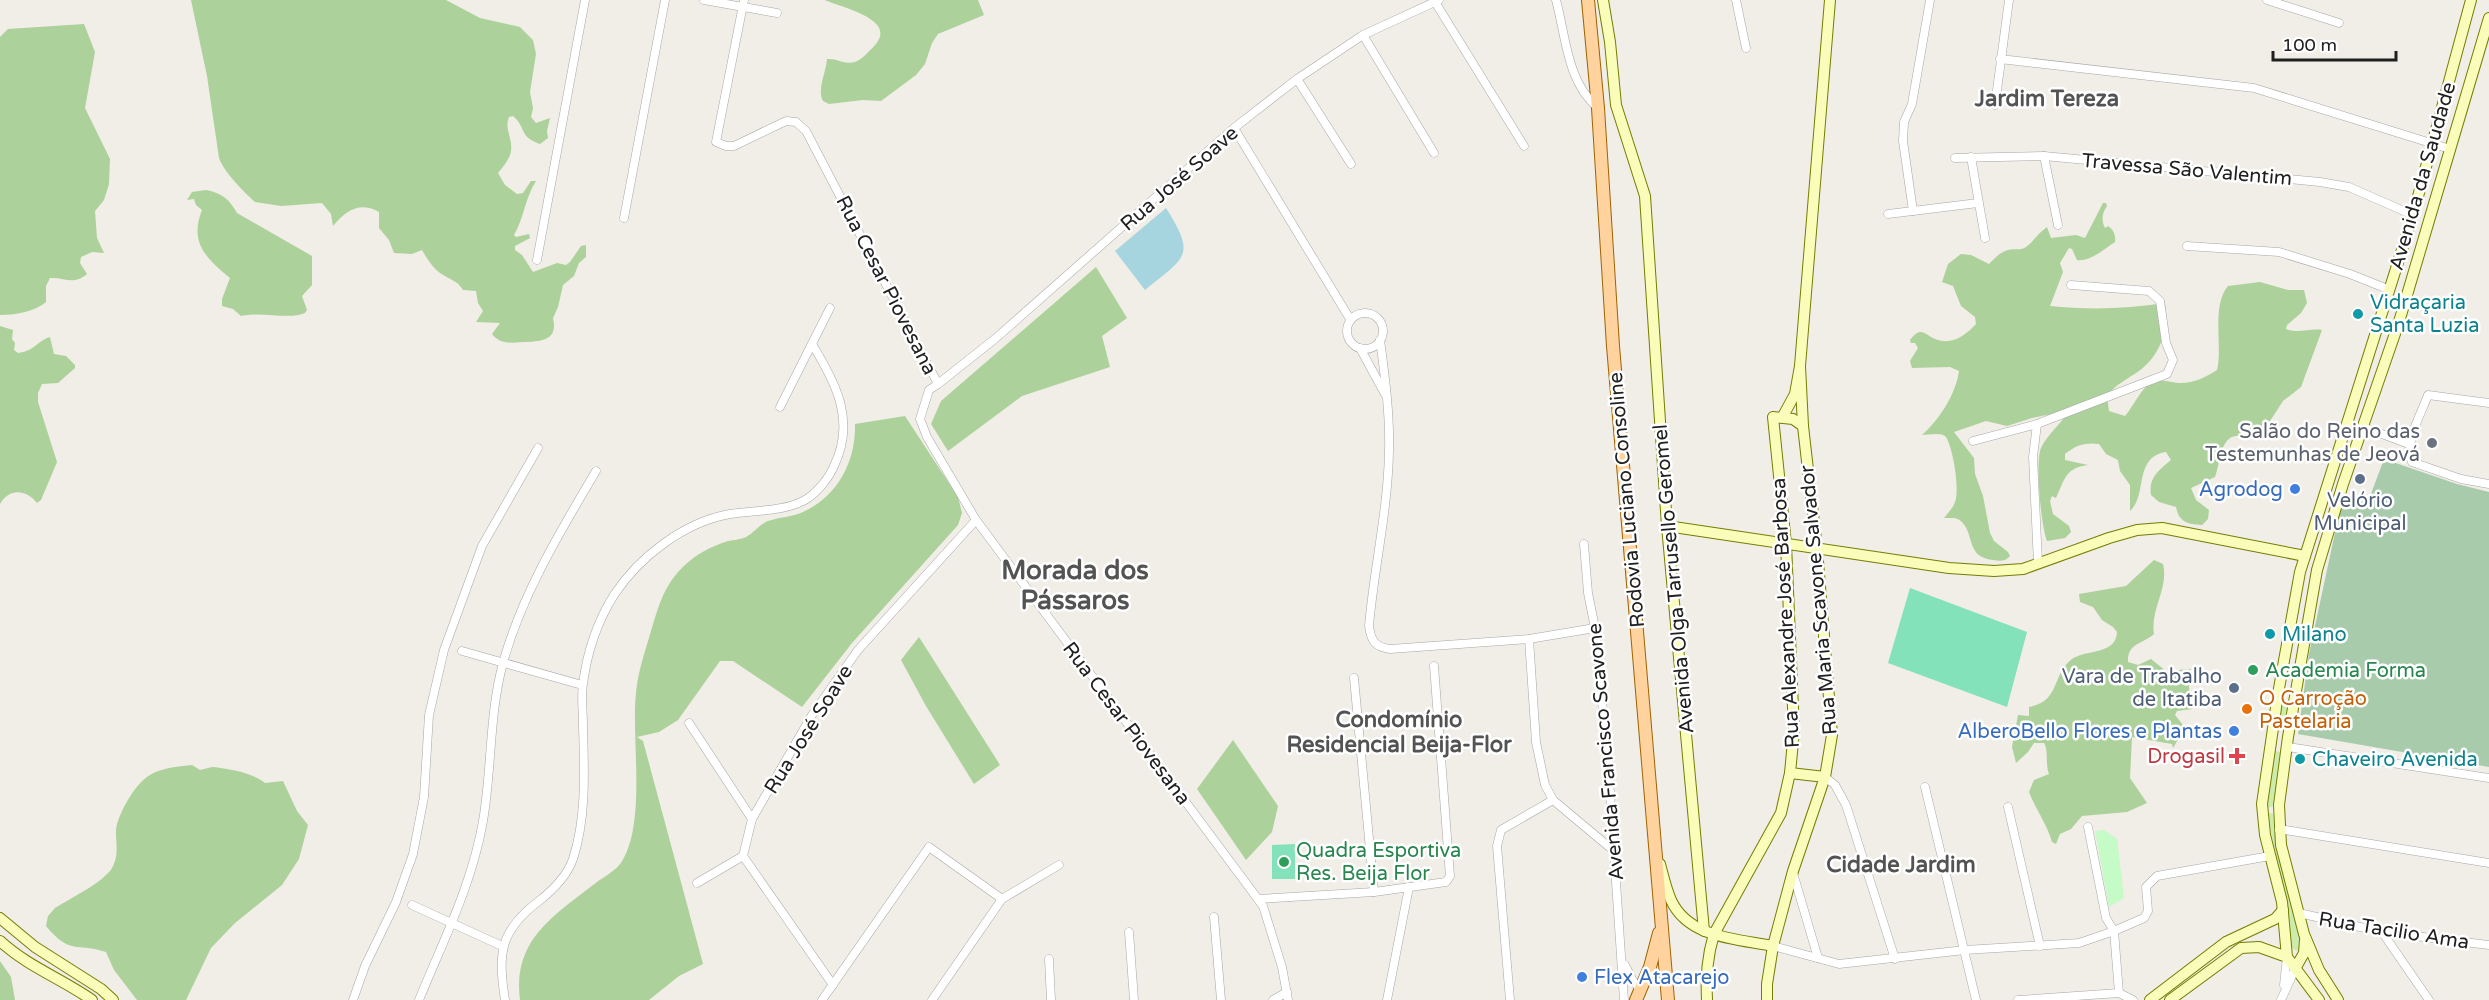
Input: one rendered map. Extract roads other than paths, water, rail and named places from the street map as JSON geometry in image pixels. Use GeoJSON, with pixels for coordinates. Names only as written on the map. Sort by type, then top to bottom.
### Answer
{"type":"FeatureCollection","features":[{"type":"Feature","properties":{"kind":"main road","name":"Rodovia Luciano Consoline"},"geometry":{"type":"LineString","coordinates":[[1588,0],[1598,108],[1611,325],[1668,1000]]}},
{"type":"Feature","properties":{"kind":"main road","name":"Avenida Olga Tarrusello Geromel"},"geometry":{"type":"LineString","coordinates":[[1603,0],[1616,105],[1645,196],[1667,526],[1709,933]]}},
{"type":"Feature","properties":{"kind":"main road"},"geometry":{"type":"LineString","coordinates":[[1803,426],[1778,417],[1795,394],[1800,366],[1830,0]]}},
{"type":"Feature","properties":{"kind":"main road","name":"Avenida da Saudade"},"geometry":{"type":"LineString","coordinates":[[2287,957],[2283,910],[2270,856],[2262,804],[2278,694],[2305,556],[2413,214],[2471,0]]}},
{"type":"Feature","properties":{"kind":"main road","name":"Avenida da Saudade"},"geometry":{"type":"LineString","coordinates":[[2338,1000],[2319,970],[2304,934],[2284,860],[2279,829],[2279,805],[2299,668],[2317,570],[2434,209],[2489,18]]}},
{"type":"Feature","properties":{"kind":"main road"},"geometry":{"type":"LineString","coordinates":[[2460,42],[2480,48]]}},
{"type":"Feature","properties":{"kind":"main road"},"geometry":{"type":"LineString","coordinates":[[2377,331],[2394,337]]}},
{"type":"Feature","properties":{"kind":"main road","name":"Rua Maria Scavone Salvador"},"geometry":{"type":"LineString","coordinates":[[1767,1000],[1773,946],[1793,871],[1825,777],[1832,735],[1803,426],[1800,366]]}},
{"type":"Feature","properties":{"kind":"main road","name":"Rua Alexandre José Barbosa"},"geometry":{"type":"LineString","coordinates":[[1709,933],[1782,813],[1790,773],[1794,731],[1778,417]]}},
{"type":"Feature","properties":{"kind":"main road"},"geometry":{"type":"LineString","coordinates":[[1667,526],[1949,568],[1994,571],[2023,569],[2109,538],[2138,530],[2162,528],[2305,556]]}},
{"type":"Feature","properties":{"kind":"main road"},"geometry":{"type":"LineString","coordinates":[[2284,663],[2288,668],[2299,668]]}},
{"type":"Feature","properties":{"kind":"main road"},"geometry":{"type":"LineString","coordinates":[[2278,694],[2289,693],[2295,697]]}},
{"type":"Feature","properties":{"kind":"main road"},"geometry":{"type":"LineString","coordinates":[[2272,734],[2280,744],[2288,747]]}},
{"type":"Feature","properties":{"kind":"main road"},"geometry":{"type":"LineString","coordinates":[[1790,773],[1825,777]]}},
{"type":"Feature","properties":{"kind":"main road"},"geometry":{"type":"LineString","coordinates":[[1653,841],[1670,899],[1678,914],[1688,923],[1709,933],[1773,946]]}},
{"type":"Feature","properties":{"kind":"main road"},"geometry":{"type":"LineString","coordinates":[[2150,1000],[2226,942],[2275,919],[2283,910]]}},
{"type":"Feature","properties":{"kind":"main road"},"geometry":{"type":"LineString","coordinates":[[0,918],[35,948],[101,989],[113,1000]]}},
{"type":"Feature","properties":{"kind":"main road"},"geometry":{"type":"LineString","coordinates":[[1639,995],[1650,968],[1661,923]]}},
{"type":"Feature","properties":{"kind":"main road"},"geometry":{"type":"LineString","coordinates":[[1707,1000],[1706,969],[1709,933]]}},
{"type":"Feature","properties":{"kind":"main road"},"geometry":{"type":"LineString","coordinates":[[2296,967],[2306,946],[2304,934]]}},
{"type":"Feature","properties":{"kind":"main road"},"geometry":{"type":"LineString","coordinates":[[0,941],[33,966],[65,982],[92,1000]]}},
{"type":"Feature","properties":{"kind":"main road"},"geometry":{"type":"LineString","coordinates":[[2170,1000],[2241,948],[2259,947],[2287,957],[2319,1000]]}},
{"type":"Feature","properties":{"kind":"street"},"geometry":{"type":"LineString","coordinates":[[537,260],[585,0]]}},
{"type":"Feature","properties":{"kind":"street"},"geometry":{"type":"LineString","coordinates":[[624,218],[665,0]]}},
{"type":"Feature","properties":{"kind":"street"},"geometry":{"type":"LineString","coordinates":[[704,0],[744,3],[777,13]]}},
{"type":"Feature","properties":{"kind":"street"},"geometry":{"type":"LineString","coordinates":[[1556,0],[1574,76],[1586,98],[1598,108]]}},
{"type":"Feature","properties":{"kind":"street"},"geometry":{"type":"LineString","coordinates":[[1736,0],[1746,48]]}},
{"type":"Feature","properties":{"kind":"street"},"geometry":{"type":"LineString","coordinates":[[1913,211],[1903,141],[1904,122],[1912,104],[1930,0]]}},
{"type":"Feature","properties":{"kind":"street"},"geometry":{"type":"LineString","coordinates":[[1995,105],[2009,0]]}},
{"type":"Feature","properties":{"kind":"street"},"geometry":{"type":"LineString","coordinates":[[2267,0],[2339,23]]}},
{"type":"Feature","properties":{"kind":"street"},"geometry":{"type":"LineString","coordinates":[[1437,1],[1524,147]]}},
{"type":"Feature","properties":{"kind":"street","name":"Rua José Soave"},"geometry":{"type":"LineString","coordinates":[[938,384],[996,338],[1234,128],[1297,79],[1363,35],[1437,1]]}},
{"type":"Feature","properties":{"kind":"street","name":"Rua Cesar Piovesana"},"geometry":{"type":"LineString","coordinates":[[744,3],[716,142],[734,146],[786,121],[796,122],[806,131],[938,384],[929,390],[920,419],[927,438],[976,520],[1258,899],[1273,934],[1288,996]]}},
{"type":"Feature","properties":{"kind":"street"},"geometry":{"type":"LineString","coordinates":[[1363,35],[1434,153]]}},
{"type":"Feature","properties":{"kind":"street"},"geometry":{"type":"LineString","coordinates":[[2000,59],[2254,88],[2450,149]]}},
{"type":"Feature","properties":{"kind":"street"},"geometry":{"type":"LineString","coordinates":[[1297,79],[1351,164]]}},
{"type":"Feature","properties":{"kind":"street"},"geometry":{"type":"LineString","coordinates":[[1234,128],[1350,319]]}},
{"type":"Feature","properties":{"kind":"street"},"geometry":{"type":"LineString","coordinates":[[2044,156],[2058,225]]}},
{"type":"Feature","properties":{"kind":"street","name":"Travessa São Valentim"},"geometry":{"type":"LineString","coordinates":[[1955,158],[2044,156],[2320,182],[2349,187],[2413,214]]}},
{"type":"Feature","properties":{"kind":"street"},"geometry":{"type":"LineString","coordinates":[[1971,157],[1985,238]]}},
{"type":"Feature","properties":{"kind":"street"},"geometry":{"type":"LineString","coordinates":[[1888,214],[1978,203]]}},
{"type":"Feature","properties":{"kind":"street"},"geometry":{"type":"LineString","coordinates":[[2187,246],[2279,252],[2350,274],[2390,290]]}},
{"type":"Feature","properties":{"kind":"street"},"geometry":{"type":"LineString","coordinates":[[1973,441],[2037,424],[2167,374],[2173,360],[2166,343],[2160,301],[2149,291],[2071,285]]}},
{"type":"Feature","properties":{"kind":"street"},"geometry":{"type":"LineString","coordinates":[[780,407],[830,308]]}},
{"type":"Feature","properties":{"kind":"street"},"geometry":{"type":"LineString","coordinates":[[1380,340],[1372,348],[1354,346],[1347,336],[1347,324],[1350,319],[1361,312],[1373,314],[1381,322],[1383,328],[1380,340],[1387,398],[1389,451],[1369,626],[1374,643],[1380,648],[1390,649],[1529,639],[1595,628]]}},
{"type":"Feature","properties":{"kind":"street"},"geometry":{"type":"LineString","coordinates":[[505,1000],[501,975],[502,946],[518,921],[563,878],[572,862],[582,814],[582,685],[594,633],[614,595],[643,561],[684,531],[727,514],[782,507],[806,499],[829,477],[842,451],[845,426],[838,392],[812,344]]}},
{"type":"Feature","properties":{"kind":"street"},"geometry":{"type":"LineString","coordinates":[[1360,348],[1387,398]]}},
{"type":"Feature","properties":{"kind":"street"},"geometry":{"type":"LineString","coordinates":[[2489,403],[2428,395],[2409,444],[2412,462],[2461,479],[2489,484]]}},
{"type":"Feature","properties":{"kind":"street"},"geometry":{"type":"LineString","coordinates":[[2037,424],[2032,458],[2038,563]]}},
{"type":"Feature","properties":{"kind":"street"},"geometry":{"type":"LineString","coordinates":[[2363,427],[2409,444]]}},
{"type":"Feature","properties":{"kind":"street"},"geometry":{"type":"LineString","coordinates":[[353,1000],[365,966],[396,902],[413,854],[424,797],[429,715],[444,650],[482,546],[538,448]]}},
{"type":"Feature","properties":{"kind":"street"},"geometry":{"type":"LineString","coordinates":[[419,1000],[469,882],[483,819],[489,753],[503,664],[528,594],[567,519],[596,471]]}},
{"type":"Feature","properties":{"kind":"street","name":"Rua José Soave"},"geometry":{"type":"LineString","coordinates":[[743,856],[752,819],[812,715],[858,650],[976,520]]}},
{"type":"Feature","properties":{"kind":"street","name":"Avenida Francisco Scavone"},"geometry":{"type":"LineString","coordinates":[[1584,544],[1588,593],[1595,628],[1623,961],[1624,1000]]}},
{"type":"Feature","properties":{"kind":"street"},"geometry":{"type":"LineString","coordinates":[[1529,639],[1540,766],[1545,785],[1553,800],[1614,851]]}},
{"type":"Feature","properties":{"kind":"street"},"geometry":{"type":"LineString","coordinates":[[462,651],[582,685]]}},
{"type":"Feature","properties":{"kind":"street"},"geometry":{"type":"LineString","coordinates":[[1258,899],[1374,892],[1446,882],[1450,876],[1434,666]]}},
{"type":"Feature","properties":{"kind":"street"},"geometry":{"type":"LineString","coordinates":[[1354,678],[1374,892]]}},
{"type":"Feature","properties":{"kind":"street"},"geometry":{"type":"LineString","coordinates":[[689,723],[752,819]]}},
{"type":"Feature","properties":{"kind":"street"},"geometry":{"type":"LineString","coordinates":[[2288,747],[2489,778]]}},
{"type":"Feature","properties":{"kind":"street"},"geometry":{"type":"LineString","coordinates":[[1825,777],[1835,785],[1846,805],[1895,959]]}},
{"type":"Feature","properties":{"kind":"street"},"geometry":{"type":"LineString","coordinates":[[1925,787],[1976,1000]]}},
{"type":"Feature","properties":{"kind":"street"},"geometry":{"type":"LineString","coordinates":[[1510,1000],[1498,836],[1507,826],[1553,800]]}},
{"type":"Feature","properties":{"kind":"street"},"geometry":{"type":"LineString","coordinates":[[2008,807],[2040,946]]}},
{"type":"Feature","properties":{"kind":"street"},"geometry":{"type":"LineString","coordinates":[[2088,827],[2106,918],[2114,931],[2119,993]]}},
{"type":"Feature","properties":{"kind":"street"},"geometry":{"type":"LineString","coordinates":[[2279,829],[2489,863]]}},
{"type":"Feature","properties":{"kind":"street"},"geometry":{"type":"LineString","coordinates":[[822,1000],[929,847],[1002,898]]}},
{"type":"Feature","properties":{"kind":"street"},"geometry":{"type":"LineString","coordinates":[[697,883],[743,856],[833,985]]}},
{"type":"Feature","properties":{"kind":"street"},"geometry":{"type":"LineString","coordinates":[[1773,946],[1839,964],[1965,950],[2079,943],[2144,918],[2148,911],[2146,887],[2157,876],[2270,856]]}},
{"type":"Feature","properties":{"kind":"street"},"geometry":{"type":"LineString","coordinates":[[932,1000],[1002,898],[1059,865]]}},
{"type":"Feature","properties":{"kind":"street"},"geometry":{"type":"LineString","coordinates":[[1793,871],[1818,958]]}},
{"type":"Feature","properties":{"kind":"street"},"geometry":{"type":"LineString","coordinates":[[1387,1000],[1409,887]]}},
{"type":"Feature","properties":{"kind":"street"},"geometry":{"type":"LineString","coordinates":[[412,905],[502,946]]}},
{"type":"Feature","properties":{"kind":"street","name":"Rua Tacilio Ama"},"geometry":{"type":"LineString","coordinates":[[2299,913],[2382,932],[2489,945]]}},
{"type":"Feature","properties":{"kind":"street"},"geometry":{"type":"LineString","coordinates":[[1214,916],[1221,1000]]}},
{"type":"Feature","properties":{"kind":"street"},"geometry":{"type":"LineString","coordinates":[[1129,932],[1134,1000]]}},
{"type":"Feature","properties":{"kind":"street"},"geometry":{"type":"LineString","coordinates":[[2382,932],[2429,1000]]}},
{"type":"Feature","properties":{"kind":"street"},"geometry":{"type":"LineString","coordinates":[[2284,990],[2287,957]]}},
{"type":"Feature","properties":{"kind":"street"},"geometry":{"type":"LineString","coordinates":[[1049,959],[1051,1000]]}},
{"type":"Feature","properties":{"kind":"street","name":"Avenida Francisco Scavone"},"geometry":{"type":"LineString","coordinates":[[1623,961],[1639,995]]}},
{"type":"Feature","properties":{"kind":"street"},"geometry":{"type":"LineString","coordinates":[[2281,1000],[2296,967]]}},
{"type":"Feature","properties":{"kind":"street"},"geometry":{"type":"LineString","coordinates":[[2018,1000],[2119,993],[2133,1000]]}},
{"type":"Feature","properties":{"kind":"street"},"geometry":{"type":"LineString","coordinates":[[1272,1000],[1288,996]]}},
{"type":"Feature","properties":{"kind":"water"},"geometry":{"type":"Polygon","coordinates":[[[1166,208],[1181,237],[1184,247],[1182,255],[1170,270],[1145,290],[1115,251],[1166,208]]]}},
{"type":"Feature","properties":{"kind":"place","name":"Vidraçaria Santa Luzia"},"geometry":{"type":"Point","coordinates":[2358,314]}},
{"type":"Feature","properties":{"kind":"place","name":"Salão do Reino das Testemunhas de Jeová"},"geometry":{"type":"Point","coordinates":[2432,443]}},
{"type":"Feature","properties":{"kind":"place","name":"Velório Municipal"},"geometry":{"type":"Point","coordinates":[2360,479]}},
{"type":"Feature","properties":{"kind":"place","name":"Agrodog"},"geometry":{"type":"Point","coordinates":[2295,489]}},
{"type":"Feature","properties":{"kind":"place","name":"Milano"},"geometry":{"type":"Point","coordinates":[2270,634]}},
{"type":"Feature","properties":{"kind":"place","name":"Academia Forma"},"geometry":{"type":"Point","coordinates":[2253,670]}},
{"type":"Feature","properties":{"kind":"place","name":"Vara de Trabalho de Itatiba"},"geometry":{"type":"Point","coordinates":[2234,688]}},
{"type":"Feature","properties":{"kind":"place","name":"O Carroção Pastelaria"},"geometry":{"type":"Point","coordinates":[2247,709]}},
{"type":"Feature","properties":{"kind":"place","name":"AlberoBello Flores e Plantas"},"geometry":{"type":"Point","coordinates":[2234,731]}},
{"type":"Feature","properties":{"kind":"place","name":"Drogasil"},"geometry":{"type":"Point","coordinates":[2237,756]}},
{"type":"Feature","properties":{"kind":"place","name":"Chaveiro Avenida"},"geometry":{"type":"Point","coordinates":[2300,759]}},
{"type":"Feature","properties":{"kind":"place","name":"Quadra Esportiva Res. Beija Flor"},"geometry":{"type":"Point","coordinates":[1284,862]}},
{"type":"Feature","properties":{"kind":"place","name":"Flex Atacarejo"},"geometry":{"type":"Point","coordinates":[1582,977]}},
{"type":"Feature","properties":{"kind":"district","name":"Jardim Tereza"},"geometry":{"type":"Point","coordinates":[2047,98]}},
{"type":"Feature","properties":{"kind":"district","name":"Morada dos Pássaros"},"geometry":{"type":"Point","coordinates":[1075,585]}},
{"type":"Feature","properties":{"kind":"district","name":"Condomínio Residencial Beija-Flor"},"geometry":{"type":"Point","coordinates":[1399,732]}},
{"type":"Feature","properties":{"kind":"district","name":"Cidade Jardim"},"geometry":{"type":"Point","coordinates":[1901,864]}}]}
